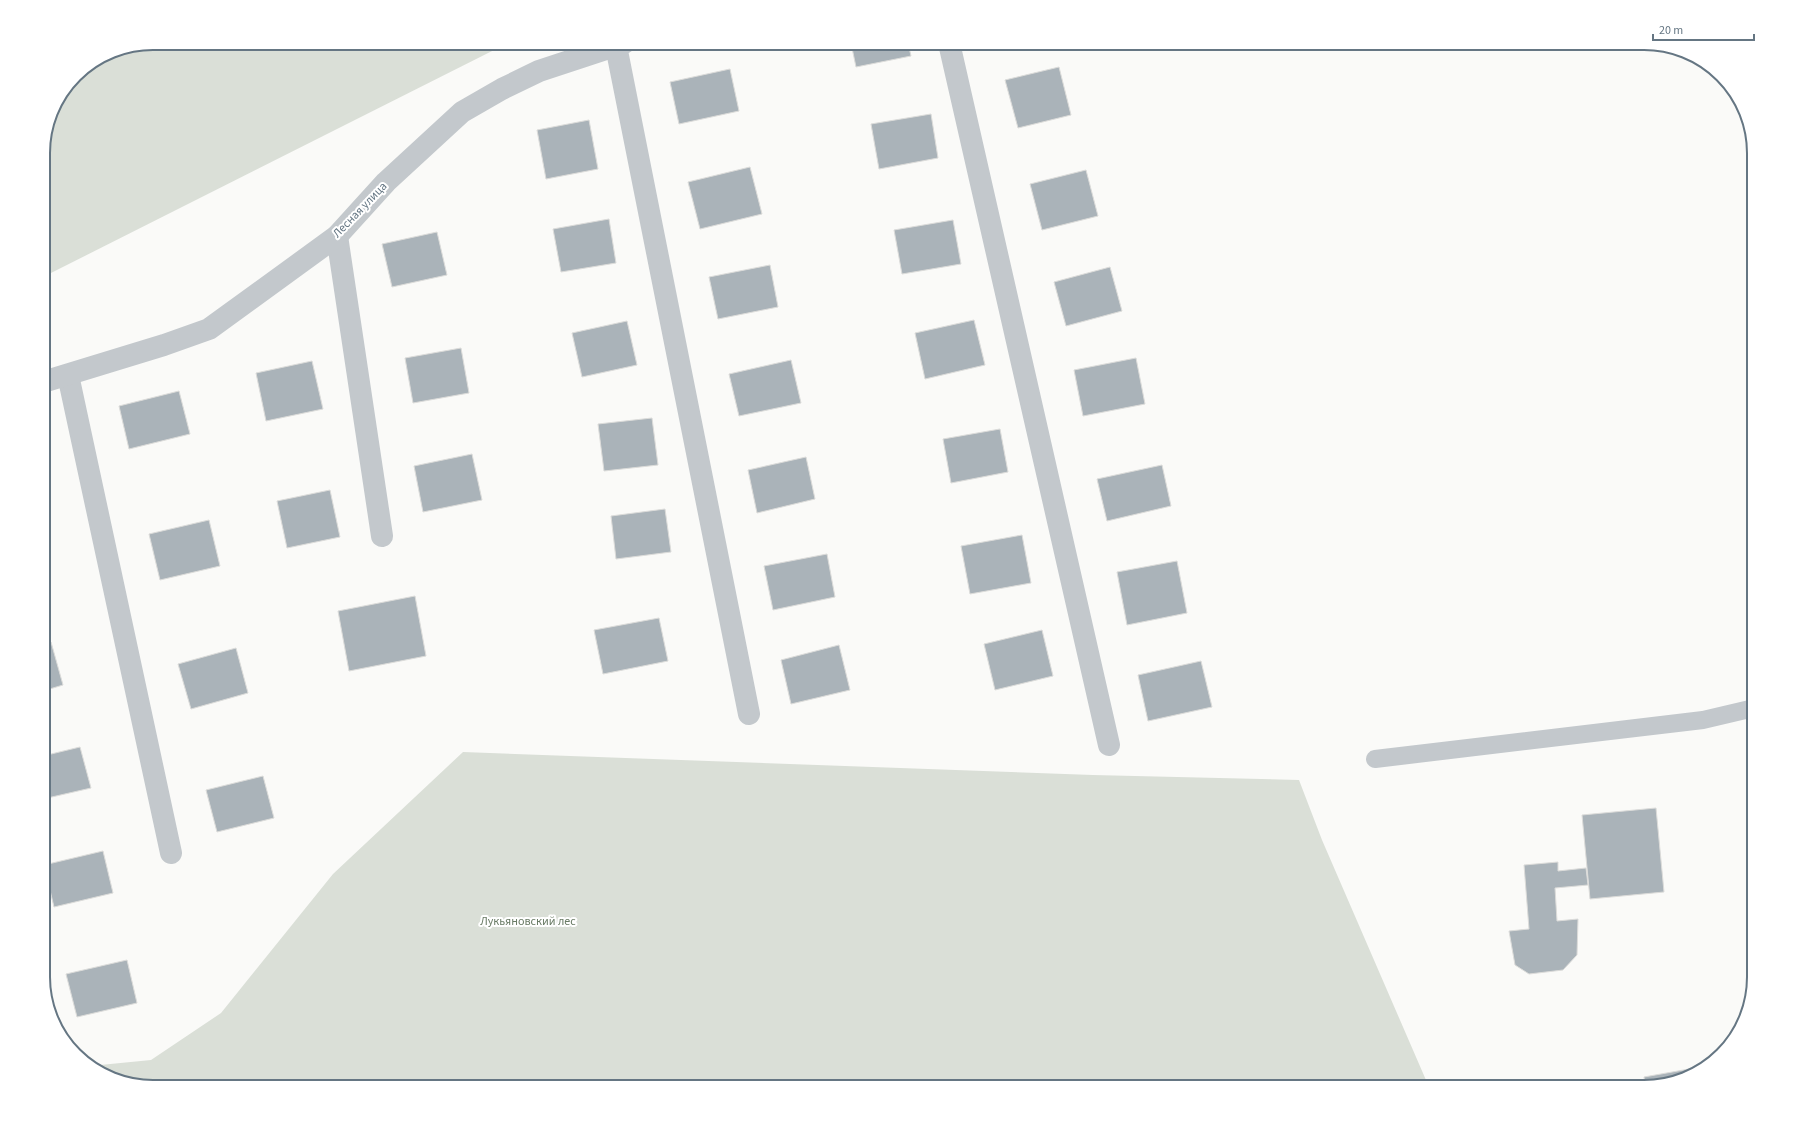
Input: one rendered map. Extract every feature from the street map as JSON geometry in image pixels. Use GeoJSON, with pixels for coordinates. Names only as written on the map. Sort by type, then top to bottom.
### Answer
{"type":"FeatureCollection","features":[{"type":"Feature","properties":{"kind":"street","name":"Лесная улица"},"geometry":{"type":"LineString","coordinates":[[50,380],[164,346],[209,329],[337,236],[386,182],[462,112],[502,88],[539,71],[602,50]]}},
{"type":"Feature","properties":{"kind":"street"},"geometry":{"type":"LineString","coordinates":[[621,50],[748,714]]}},
{"type":"Feature","properties":{"kind":"street"},"geometry":{"type":"LineString","coordinates":[[951,50],[1109,745]]}},
{"type":"Feature","properties":{"kind":"street"},"geometry":{"type":"LineString","coordinates":[[337,236],[382,536]]}},
{"type":"Feature","properties":{"kind":"street"},"geometry":{"type":"LineString","coordinates":[[68,374],[171,853]]}},
{"type":"Feature","properties":{"kind":"lane"},"geometry":{"type":"LineString","coordinates":[[1375,759],[1703,720],[1747,710]]}},
{"type":"Feature","properties":{"kind":"green space"},"geometry":{"type":"Polygon","coordinates":[[[153,50],[494,50],[50,273],[50,146],[55,120],[67,96],[80,80],[101,64],[120,55],[153,50]]]}},
{"type":"Feature","properties":{"kind":"green space","name":"Лукьяновский лес"},"geometry":{"type":"Polygon","coordinates":[[[463,752],[1093,775],[1299,780],[1322,840],[1426,1080],[153,1080],[126,1076],[100,1065],[151,1060],[221,1013],[333,874],[463,752]]]}},
{"type":"Feature","properties":{"kind":"building"},"geometry":{"type":"Polygon","coordinates":[[[852,50],[910,50],[911,56],[856,67],[852,50]]]}},
{"type":"Feature","properties":{"kind":"building"},"geometry":{"type":"Polygon","coordinates":[[[1059,67],[1071,115],[1018,128],[1005,80],[1059,67]]]}},
{"type":"Feature","properties":{"kind":"building"},"geometry":{"type":"Polygon","coordinates":[[[730,69],[739,111],[679,124],[670,82],[730,69]]]}},
{"type":"Feature","properties":{"kind":"building"},"geometry":{"type":"Polygon","coordinates":[[[931,114],[938,158],[879,169],[871,124],[931,114]]]}},
{"type":"Feature","properties":{"kind":"building"},"geometry":{"type":"Polygon","coordinates":[[[589,120],[598,169],[546,179],[537,130],[589,120]]]}},
{"type":"Feature","properties":{"kind":"building"},"geometry":{"type":"Polygon","coordinates":[[[750,167],[762,214],[700,229],[688,182],[750,167]]]}},
{"type":"Feature","properties":{"kind":"building"},"geometry":{"type":"Polygon","coordinates":[[[1086,170],[1098,216],[1042,230],[1030,184],[1086,170]]]}},
{"type":"Feature","properties":{"kind":"building"},"geometry":{"type":"Polygon","coordinates":[[[609,219],[616,263],[561,272],[553,229],[609,219]]]}},
{"type":"Feature","properties":{"kind":"building"},"geometry":{"type":"Polygon","coordinates":[[[953,220],[961,264],[902,274],[894,230],[953,220]]]}},
{"type":"Feature","properties":{"kind":"building"},"geometry":{"type":"Polygon","coordinates":[[[437,232],[447,275],[392,287],[382,244],[437,232]]]}},
{"type":"Feature","properties":{"kind":"building"},"geometry":{"type":"Polygon","coordinates":[[[770,265],[778,307],[718,319],[709,277],[770,265]]]}},
{"type":"Feature","properties":{"kind":"building"},"geometry":{"type":"Polygon","coordinates":[[[1110,267],[1122,311],[1066,326],[1054,282],[1110,267]]]}},
{"type":"Feature","properties":{"kind":"building"},"geometry":{"type":"Polygon","coordinates":[[[974,320],[985,365],[925,379],[915,333],[974,320]]]}},
{"type":"Feature","properties":{"kind":"building"},"geometry":{"type":"Polygon","coordinates":[[[627,321],[637,365],[582,377],[572,333],[627,321]]]}},
{"type":"Feature","properties":{"kind":"building"},"geometry":{"type":"Polygon","coordinates":[[[461,348],[469,393],[413,403],[405,358],[461,348]]]}},
{"type":"Feature","properties":{"kind":"building"},"geometry":{"type":"Polygon","coordinates":[[[1136,358],[1145,404],[1083,416],[1074,370],[1136,358]]]}},
{"type":"Feature","properties":{"kind":"building"},"geometry":{"type":"Polygon","coordinates":[[[791,360],[801,403],[739,416],[729,374],[791,360]]]}},
{"type":"Feature","properties":{"kind":"building"},"geometry":{"type":"Polygon","coordinates":[[[312,361],[323,409],[266,421],[256,373],[312,361]]]}},
{"type":"Feature","properties":{"kind":"building"},"geometry":{"type":"Polygon","coordinates":[[[179,391],[190,434],[129,449],[119,406],[179,391]]]}},
{"type":"Feature","properties":{"kind":"building"},"geometry":{"type":"Polygon","coordinates":[[[652,418],[658,465],[604,471],[598,424],[652,418]]]}},
{"type":"Feature","properties":{"kind":"building"},"geometry":{"type":"Polygon","coordinates":[[[1000,429],[1008,472],[951,483],[943,439],[1000,429]]]}},
{"type":"Feature","properties":{"kind":"building"},"geometry":{"type":"Polygon","coordinates":[[[472,454],[482,500],[423,512],[414,466],[472,454]]]}},
{"type":"Feature","properties":{"kind":"building"},"geometry":{"type":"Polygon","coordinates":[[[806,457],[815,499],[757,513],[748,470],[806,457]]]}},
{"type":"Feature","properties":{"kind":"building"},"geometry":{"type":"Polygon","coordinates":[[[1162,465],[1171,506],[1107,521],[1097,479],[1162,465]]]}},
{"type":"Feature","properties":{"kind":"building"},"geometry":{"type":"Polygon","coordinates":[[[330,490],[340,537],[287,548],[277,501],[330,490]]]}},
{"type":"Feature","properties":{"kind":"building"},"geometry":{"type":"Polygon","coordinates":[[[665,509],[671,552],[616,559],[611,516],[665,509]]]}},
{"type":"Feature","properties":{"kind":"building"},"geometry":{"type":"Polygon","coordinates":[[[209,520],[220,566],[160,580],[149,534],[209,520]]]}},
{"type":"Feature","properties":{"kind":"building"},"geometry":{"type":"Polygon","coordinates":[[[1022,535],[1031,583],[970,594],[961,546],[1022,535]]]}},
{"type":"Feature","properties":{"kind":"building"},"geometry":{"type":"Polygon","coordinates":[[[827,554],[835,597],[773,610],[764,566],[827,554]]]}},
{"type":"Feature","properties":{"kind":"building"},"geometry":{"type":"Polygon","coordinates":[[[1177,561],[1187,613],[1127,625],[1117,572],[1177,561]]]}},
{"type":"Feature","properties":{"kind":"building"},"geometry":{"type":"Polygon","coordinates":[[[415,596],[426,656],[349,671],[338,611],[415,596]]]}},
{"type":"Feature","properties":{"kind":"building"},"geometry":{"type":"Polygon","coordinates":[[[659,618],[668,661],[603,674],[594,630],[659,618]]]}},
{"type":"Feature","properties":{"kind":"building"},"geometry":{"type":"Polygon","coordinates":[[[1042,630],[1053,676],[995,690],[984,644],[1042,630]]]}},
{"type":"Feature","properties":{"kind":"building"},"geometry":{"type":"Polygon","coordinates":[[[50,642],[63,685],[50,689],[50,642]]]}},
{"type":"Feature","properties":{"kind":"building"},"geometry":{"type":"Polygon","coordinates":[[[839,645],[850,690],[791,704],[781,660],[839,645]]]}},
{"type":"Feature","properties":{"kind":"building"},"geometry":{"type":"Polygon","coordinates":[[[236,648],[248,693],[191,709],[178,664],[236,648]]]}},
{"type":"Feature","properties":{"kind":"building"},"geometry":{"type":"Polygon","coordinates":[[[1201,661],[1212,707],[1148,721],[1138,675],[1201,661]]]}},
{"type":"Feature","properties":{"kind":"building"},"geometry":{"type":"Polygon","coordinates":[[[80,747],[91,788],[50,797],[50,754],[80,747]]]}},
{"type":"Feature","properties":{"kind":"building"},"geometry":{"type":"Polygon","coordinates":[[[263,776],[274,818],[217,832],[206,790],[263,776]]]}},
{"type":"Feature","properties":{"kind":"building"},"geometry":{"type":"Polygon","coordinates":[[[1656,808],[1664,892],[1590,899],[1582,815],[1656,808]]]}},
{"type":"Feature","properties":{"kind":"building"},"geometry":{"type":"Polygon","coordinates":[[[103,851],[113,893],[54,907],[50,890],[50,864],[103,851]]]}},
{"type":"Feature","properties":{"kind":"building"},"geometry":{"type":"Polygon","coordinates":[[[1558,862],[1558,871],[1586,868],[1588,885],[1555,888],[1557,921],[1578,919],[1577,955],[1563,970],[1529,974],[1515,965],[1509,931],[1529,929],[1524,865],[1558,862]]]}},
{"type":"Feature","properties":{"kind":"building"},"geometry":{"type":"Polygon","coordinates":[[[127,960],[137,1003],[77,1017],[66,974],[127,960]]]}},
{"type":"Feature","properties":{"kind":"building"},"geometry":{"type":"Polygon","coordinates":[[[1690,1069],[1671,1076],[1657,1079],[1644,1080],[1644,1077],[1690,1069]]]}}]}
